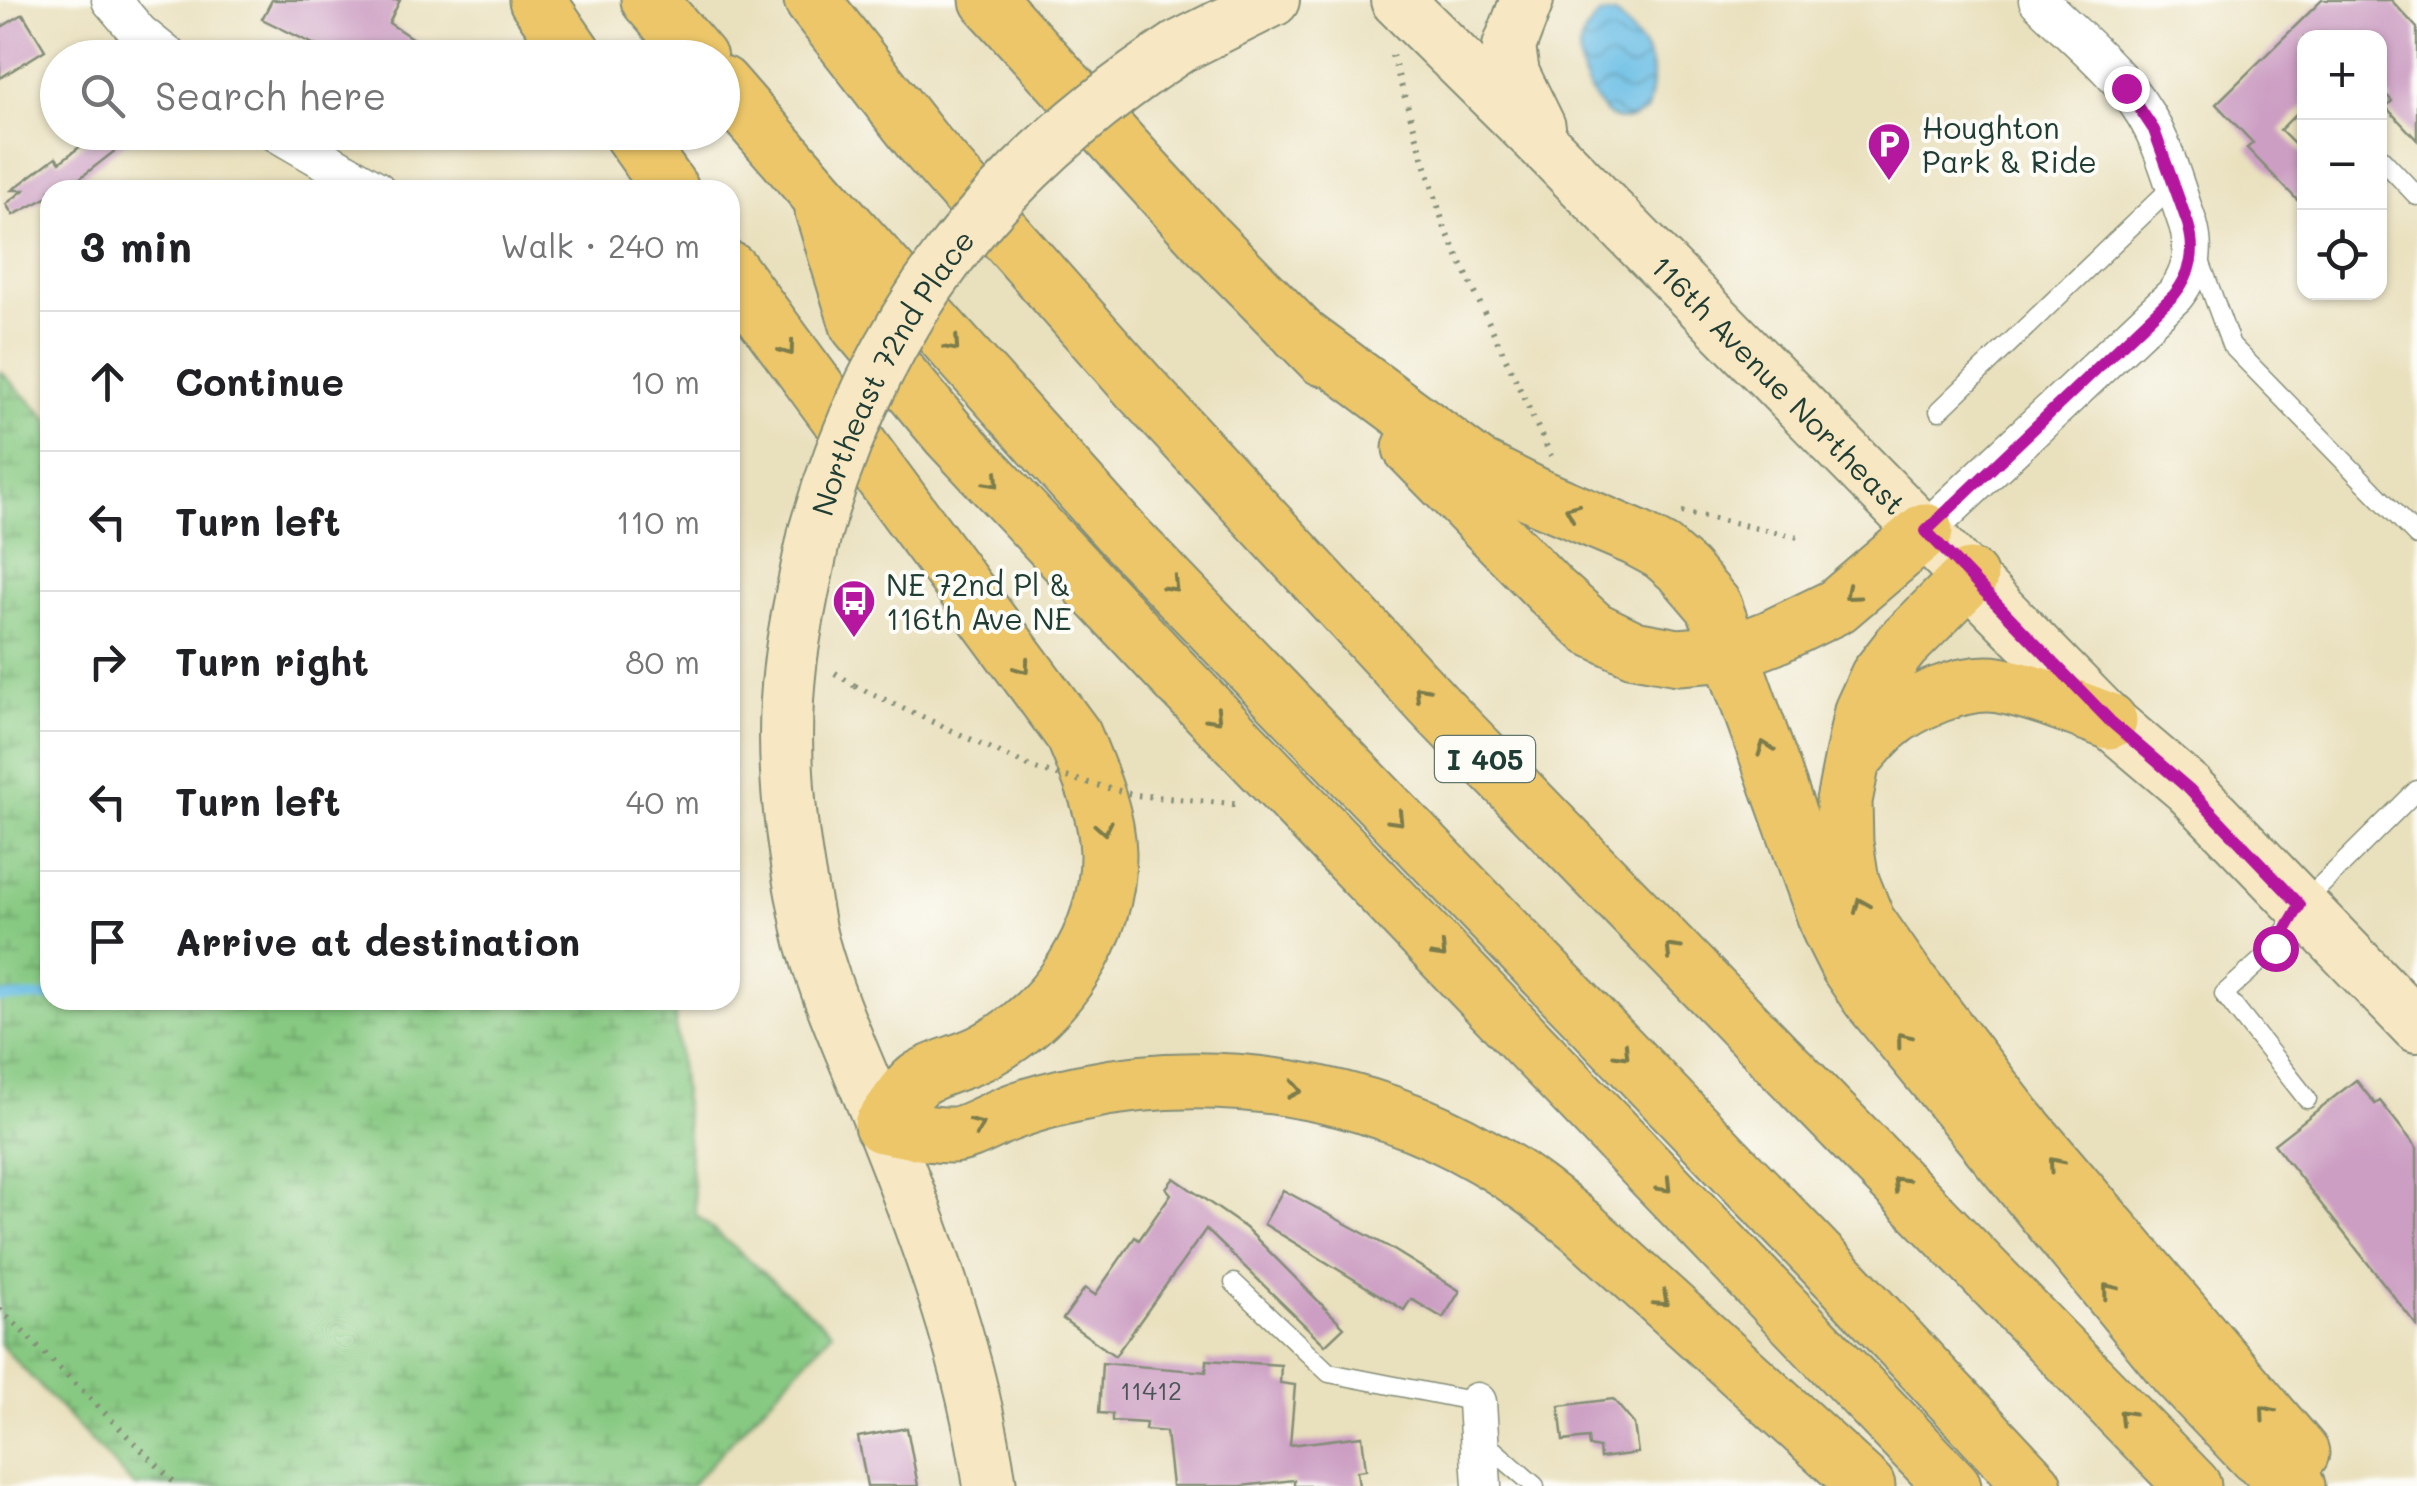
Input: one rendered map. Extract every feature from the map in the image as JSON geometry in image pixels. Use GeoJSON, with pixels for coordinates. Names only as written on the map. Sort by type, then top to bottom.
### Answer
{"type":"FeatureCollection","features":[{"type":"Feature","properties":{"kind":"highway"},"geometry":{"type":"LineString","coordinates":[[537,0],[565,40]]}},
{"type":"Feature","properties":{"kind":"highway"},"geometry":{"type":"LineString","coordinates":[[649,0],[683,40]]}},
{"type":"Feature","properties":{"kind":"highway","name":"I 405"},"geometry":{"type":"LineString","coordinates":[[812,0],[922,141],[1140,388],[1411,680],[2193,1486]]}},
{"type":"Feature","properties":{"kind":"highway"},"geometry":{"type":"LineString","coordinates":[[988,0],[1205,238],[1552,592],[1593,629],[1634,649],[1678,657],[1731,653],[1837,606],[1926,531]]}},
{"type":"Feature","properties":{"kind":"highway"},"geometry":{"type":"LineString","coordinates":[[740,105],[1124,536],[1846,1285],[2034,1486]]}},
{"type":"Feature","properties":{"kind":"highway"},"geometry":{"type":"LineString","coordinates":[[642,150],[663,180]]}},
{"type":"Feature","properties":{"kind":"highway"},"geometry":{"type":"LineString","coordinates":[[818,194],[858,325],[949,434],[1169,669],[1953,1486]]}},
{"type":"Feature","properties":{"kind":"highway"},"geometry":{"type":"LineString","coordinates":[[740,284],[1074,736],[1096,789],[1108,850],[1105,896],[1086,946],[1058,992],[1024,1024],[985,1051],[919,1079],[882,1126]]}},
{"type":"Feature","properties":{"kind":"highway"},"geometry":{"type":"LineString","coordinates":[[1299,334],[1478,466],[1636,538],[1662,552],[1693,580],[1714,606],[1830,930],[1848,966],[1869,997],[2178,1374],[2255,1455],[2297,1486]]}},
{"type":"Feature","properties":{"kind":"highway"},"geometry":{"type":"LineString","coordinates":[[1970,577],[1902,644],[1878,676],[1862,711],[1844,801],[1851,881],[1868,921],[1906,978],[2016,1119],[2329,1486]]}},
{"type":"Feature","properties":{"kind":"highway"},"geometry":{"type":"LineString","coordinates":[[1853,759],[1898,716],[1922,701],[1965,687],[1996,684],[2110,721]]}},
{"type":"Feature","properties":{"kind":"highway"},"geometry":{"type":"LineString","coordinates":[[882,1126],[954,1136],[1012,1112],[1081,1093],[1152,1082],[1212,1081],[1302,1091],[1400,1118],[1483,1156],[1536,1190],[1597,1240],[1867,1486]]}},
{"type":"Feature","properties":{"kind":"main road","name":"Northeast 72nd Place"},"geometry":{"type":"LineString","coordinates":[[990,1486],[962,1349],[940,1276],[812,944],[792,837],[786,745],[795,630],[831,476],[882,359],[951,252],[1035,157],[1083,115],[1179,47],[1274,0]]}},
{"type":"Feature","properties":{"kind":"main road"},"geometry":{"type":"LineString","coordinates":[[1527,0],[1510,47],[1513,74],[1550,151]]}},
{"type":"Feature","properties":{"kind":"main road","name":"116th Avenue Northeast"},"geometry":{"type":"LineString","coordinates":[[1393,20],[1550,151],[2110,721],[2189,789],[2417,1026]]}},
{"type":"Feature","properties":{"kind":"street"},"geometry":{"type":"LineString","coordinates":[[110,0],[148,40]]}},
{"type":"Feature","properties":{"kind":"street"},"geometry":{"type":"LineString","coordinates":[[1926,531],[2174,295],[2189,272],[2193,257],[2192,238],[2154,130],[2135,100],[2038,0]]}},
{"type":"Feature","properties":{"kind":"street"},"geometry":{"type":"LineString","coordinates":[[304,150],[357,180]]}},
{"type":"Feature","properties":{"kind":"street"},"geometry":{"type":"LineString","coordinates":[[1478,1420],[1482,1486]]}},
{"type":"Feature","properties":{"kind":"lane"},"geometry":{"type":"LineString","coordinates":[[2387,164],[2417,196]]}},
{"type":"Feature","properties":{"kind":"lane"},"geometry":{"type":"LineString","coordinates":[[1939,412],[2174,185]]}},
{"type":"Feature","properties":{"kind":"lane"},"geometry":{"type":"LineString","coordinates":[[2192,238],[2231,345],[2417,536]]}},
{"type":"Feature","properties":{"kind":"lane"},"geometry":{"type":"LineString","coordinates":[[2308,1099],[2224,994],[2275,948],[2300,905],[2417,790]]}},
{"type":"Feature","properties":{"kind":"lane"},"geometry":{"type":"LineString","coordinates":[[1234,1282],[1330,1373],[1478,1420],[1535,1486]]}},
{"type":"Feature","properties":{"kind":"path"},"geometry":{"type":"LineString","coordinates":[[1393,20],[1444,226],[1552,459]]}},
{"type":"Feature","properties":{"kind":"path"},"geometry":{"type":"LineString","coordinates":[[1670,510],[1803,538]]}},
{"type":"Feature","properties":{"kind":"path"},"geometry":{"type":"LineString","coordinates":[[835,672],[855,686],[1035,768],[1135,795],[1242,805]]}},
{"type":"Feature","properties":{"kind":"path"},"geometry":{"type":"LineString","coordinates":[[0,1310],[178,1486]]}},
{"type":"Feature","properties":{"kind":"green space"},"geometry":{"type":"Polygon","coordinates":[[[0,371],[40,411],[40,1010],[674,1010],[696,1215],[832,1332],[690,1486],[134,1486],[0,1344],[0,371]]]}},
{"type":"Feature","properties":{"kind":"water"},"geometry":{"type":"Polygon","coordinates":[[[1616,14],[1644,48],[1652,80],[1647,111],[1624,120],[1608,115],[1594,98],[1583,74],[1579,51],[1599,15],[1616,14]]]}},
{"type":"Feature","properties":{"kind":"building"},"geometry":{"type":"Polygon","coordinates":[[[272,0],[400,0],[389,23],[415,40],[305,40],[262,19],[272,0]]]}},
{"type":"Feature","properties":{"kind":"building"},"geometry":{"type":"Polygon","coordinates":[[[2322,0],[2391,0],[2417,28],[2417,140],[2387,108],[2392,101],[2387,96],[2387,30],[2297,30],[2297,113],[2280,130],[2297,147],[2297,200],[2247,148],[2253,143],[2216,104],[2322,0]]]}},
{"type":"Feature","properties":{"kind":"building"},"geometry":{"type":"Polygon","coordinates":[[[23,14],[40,42],[40,53],[0,78],[0,28],[23,14]]]}},
{"type":"Feature","properties":{"kind":"building"},"geometry":{"type":"Polygon","coordinates":[[[76,150],[116,150],[78,180],[40,180],[40,201],[13,215],[6,204],[24,190],[12,190],[56,157],[60,162],[76,150]]]}},
{"type":"Feature","properties":{"kind":"building"},"geometry":{"type":"Polygon","coordinates":[[[2356,1080],[2375,1104],[2380,1101],[2417,1148],[2417,1326],[2274,1144],[2356,1080]]]}},
{"type":"Feature","properties":{"kind":"building"},"geometry":{"type":"Polygon","coordinates":[[[1174,1178],[1246,1228],[1344,1327],[1325,1345],[1206,1229],[1115,1356],[1063,1319],[1085,1288],[1095,1295],[1135,1237],[1139,1240],[1171,1194],[1166,1188],[1174,1178]]]}},
{"type":"Feature","properties":{"kind":"building"},"geometry":{"type":"Polygon","coordinates":[[[1283,1190],[1389,1247],[1460,1291],[1443,1318],[1411,1299],[1404,1310],[1264,1224],[1283,1190]]]}},
{"type":"Feature","properties":{"kind":"building"},"geometry":{"type":"Polygon","coordinates":[[[1207,1360],[1281,1365],[1280,1383],[1295,1385],[1290,1445],[1362,1436],[1366,1470],[1357,1471],[1359,1486],[1294,1486],[1294,1480],[1241,1486],[1172,1486],[1166,1432],[1145,1430],[1146,1423],[1112,1421],[1112,1414],[1099,1413],[1102,1363],[1206,1372],[1207,1360]]]}},
{"type":"Feature","properties":{"kind":"building"},"geometry":{"type":"Polygon","coordinates":[[[1613,1399],[1634,1424],[1638,1453],[1600,1458],[1599,1448],[1589,1446],[1588,1438],[1563,1441],[1559,1406],[1613,1399]]]}},
{"type":"Feature","properties":{"kind":"building"},"geometry":{"type":"Polygon","coordinates":[[[907,1428],[918,1486],[867,1486],[858,1437],[907,1428]]]}},
{"type":"Feature","properties":{"kind":"waterway"},"geometry":{"type":"LineString","coordinates":[[0,998],[40,997]]}},
{"type":"Feature","properties":{"kind":"place","name":"Houghton Park & Ride"},"geometry":{"type":"Point","coordinates":[1889,182]}},
{"type":"Feature","properties":{"kind":"place","name":"NE 72nd Pl & 116th Ave NE"},"geometry":{"type":"Point","coordinates":[854,639]}},
{"type":"Feature","properties":{"kind":"route"},"geometry":{"type":"LineString","coordinates":[[2126,88],[2154,130],[2188,224],[2193,257],[2189,272],[2174,295],[1926,531],[2110,721],[2189,789],[2300,905],[2275,948]]}}]}
